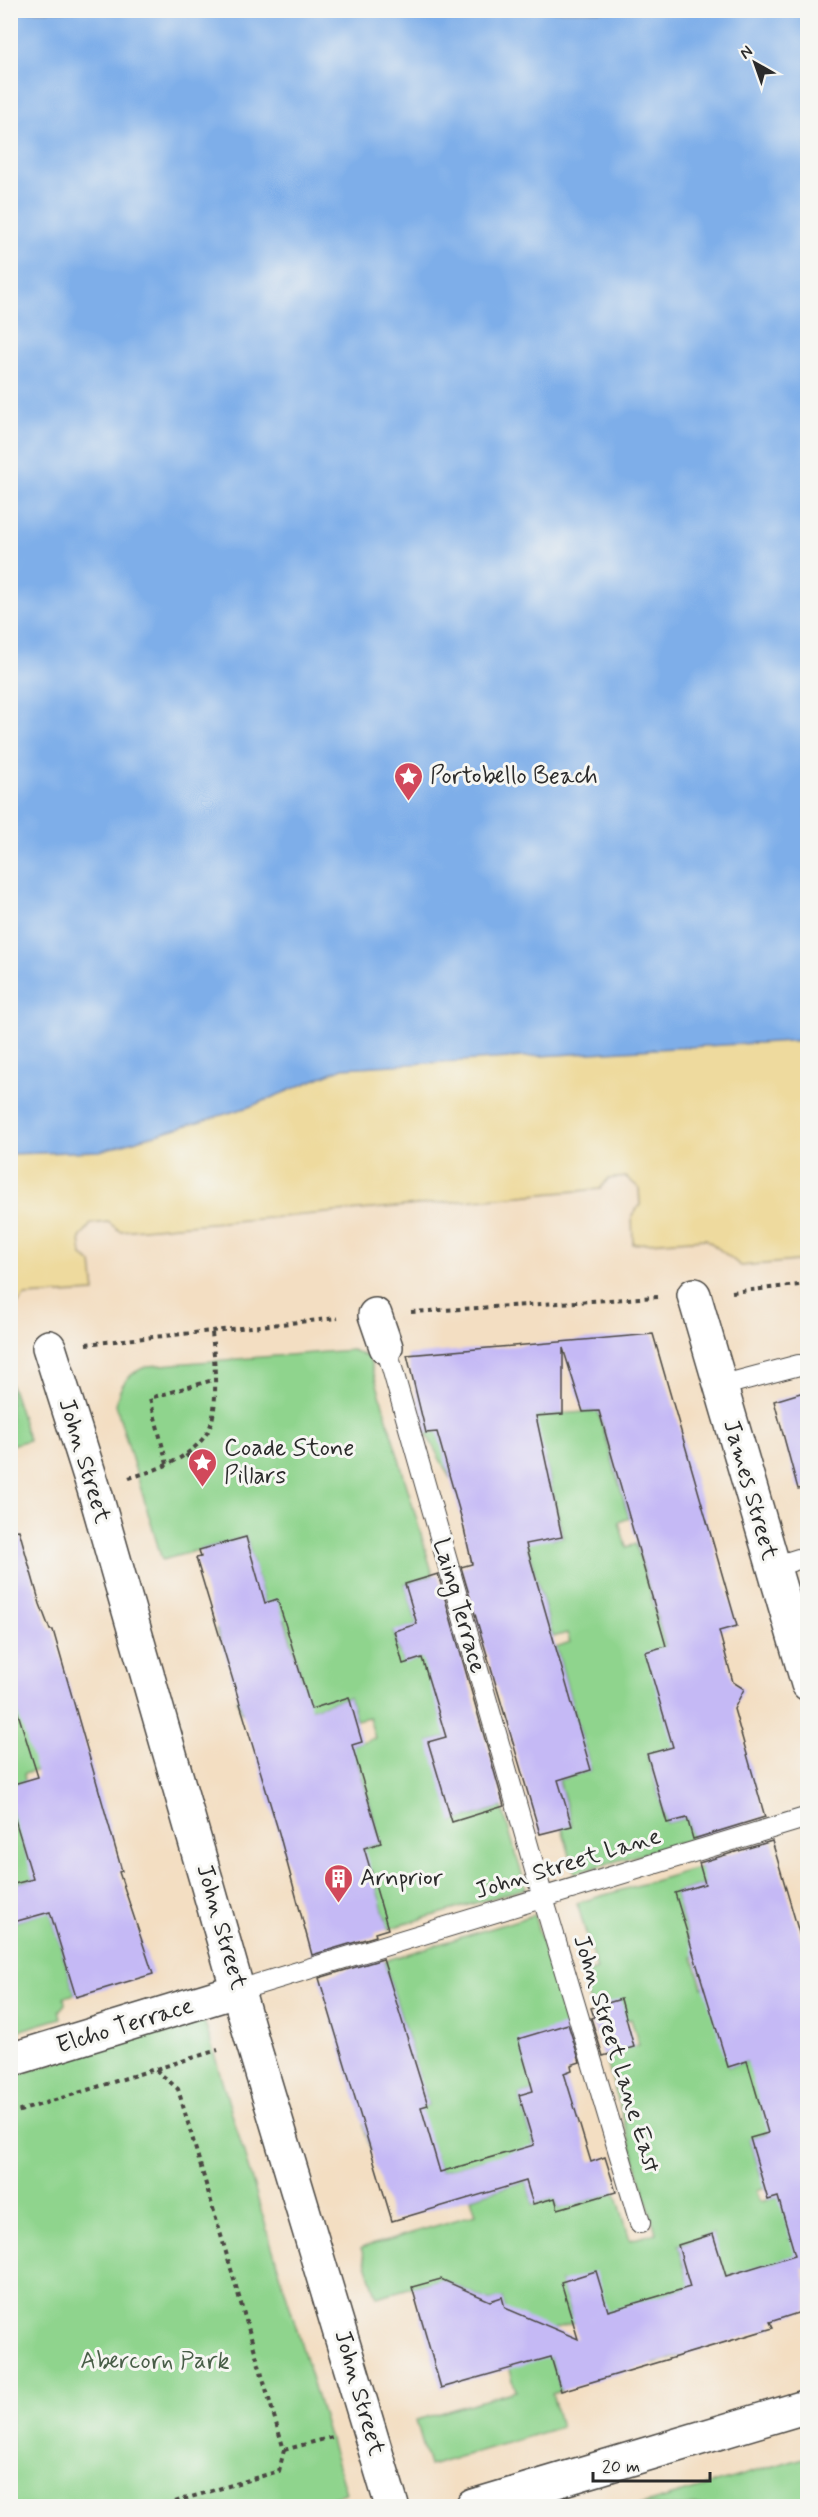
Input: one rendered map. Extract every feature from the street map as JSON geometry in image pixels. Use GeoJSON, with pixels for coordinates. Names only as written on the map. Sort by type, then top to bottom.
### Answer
{"type":"FeatureCollection","features":[{"type":"Feature","properties":{"kind":"street","name":"James Street"},"geometry":{"type":"LineString","coordinates":[[698,1308],[807,1684]]}},
{"type":"Feature","properties":{"kind":"street","name":"Laing Terrace"},"geometry":{"type":"LineString","coordinates":[[375,1315],[386,1347]]}},
{"type":"Feature","properties":{"kind":"street","name":"John Street"},"geometry":{"type":"LineString","coordinates":[[53,1361],[93,1490],[252,2040],[392,2506]]}},
{"type":"Feature","properties":{"kind":"street","name":"Elcho Terrace"},"geometry":{"type":"LineString","coordinates":[[10,2061],[239,1990]]}},
{"type":"Feature","properties":{"kind":"street"},"geometry":{"type":"LineString","coordinates":[[473,2506],[807,2406]]}},
{"type":"Feature","properties":{"kind":"lane","name":"Laing Terrace"},"geometry":{"type":"LineString","coordinates":[[386,1347],[543,1898]]}},
{"type":"Feature","properties":{"kind":"lane"},"geometry":{"type":"LineString","coordinates":[[720,1386],[799,1365]]}},
{"type":"Feature","properties":{"kind":"lane"},"geometry":{"type":"LineString","coordinates":[[772,1567],[807,1556]]}},
{"type":"Feature","properties":{"kind":"lane","name":"John Street Lane"},"geometry":{"type":"LineString","coordinates":[[239,1990],[807,1817]]}},
{"type":"Feature","properties":{"kind":"lane","name":"John Street Lane East"},"geometry":{"type":"LineString","coordinates":[[543,1898],[640,2223]]}},
{"type":"Feature","properties":{"kind":"path"},"geometry":{"type":"LineString","coordinates":[[93,1490],[167,1464],[186,1454],[208,1431],[212,1419],[212,1332]]}},
{"type":"Feature","properties":{"kind":"path"},"geometry":{"type":"LineString","coordinates":[[167,1464],[150,1398],[213,1379]]}},
{"type":"Feature","properties":{"kind":"path"},"geometry":{"type":"LineString","coordinates":[[186,1454],[201,1473]]}},
{"type":"Feature","properties":{"kind":"path"},"geometry":{"type":"LineString","coordinates":[[10,2114],[252,2040]]}},
{"type":"Feature","properties":{"kind":"path"},"geometry":{"type":"LineString","coordinates":[[155,2069],[178,2088],[284,2450],[279,2471],[161,2506]]}},
{"type":"Feature","properties":{"kind":"path"},"geometry":{"type":"LineString","coordinates":[[284,2450],[369,2427]]}},
{"type":"Feature","properties":{"kind":"green space"},"geometry":{"type":"Polygon","coordinates":[[[352,1350],[369,1357],[433,1575],[405,1584],[417,1624],[394,1632],[403,1663],[426,1657],[440,1716],[459,1711],[472,1729],[429,1742],[453,1822],[502,1807],[526,1888],[388,1929],[371,1870],[322,1861],[381,1843],[358,1763],[320,1774],[314,1756],[375,1738],[369,1717],[356,1720],[349,1697],[301,1712],[296,1696],[241,1712],[237,1699],[302,1680],[285,1620],[220,1640],[216,1629],[280,1611],[265,1603],[246,1537],[162,1560],[116,1405],[122,1385],[126,1380],[135,1372],[148,1366],[352,1350]]]}},
{"type":"Feature","properties":{"kind":"green space"},"geometry":{"type":"Polygon","coordinates":[[[10,1382],[29,1440],[11,1445],[10,1445],[10,1382]]]}},
{"type":"Feature","properties":{"kind":"green space"},"geometry":{"type":"Polygon","coordinates":[[[598,1411],[629,1518],[619,1522],[626,1547],[636,1544],[693,1741],[647,1755],[667,1823],[687,1818],[693,1839],[575,1873],[562,1828],[572,1825],[559,1780],[591,1770],[556,1647],[570,1642],[567,1633],[553,1637],[521,1524],[547,1519],[551,1539],[563,1537],[545,1458],[450,1478],[426,1433],[478,1427],[477,1420],[598,1411]]]}},
{"type":"Feature","properties":{"kind":"green space"},"geometry":{"type":"Polygon","coordinates":[[[10,1689],[88,1755],[24,1774],[25,1781],[11,1785],[10,1689]]]}},
{"type":"Feature","properties":{"kind":"green space"},"geometry":{"type":"Polygon","coordinates":[[[22,1802],[23,1843],[26,1855],[53,1873],[11,1885],[11,1806],[22,1802]]]}},
{"type":"Feature","properties":{"kind":"green space"},"geometry":{"type":"Polygon","coordinates":[[[712,1864],[717,1880],[675,1893],[689,1941],[731,1929],[736,1945],[693,1957],[702,1987],[712,1984],[728,2067],[764,2056],[785,2128],[750,2138],[761,2177],[791,2169],[801,2183],[807,2181],[807,2218],[790,2239],[807,2235],[807,2252],[720,2278],[713,2234],[678,2245],[688,2280],[697,2285],[661,2296],[680,2356],[654,2364],[637,2304],[603,2314],[561,2282],[571,2316],[577,2314],[579,2321],[544,2332],[561,2391],[552,2394],[561,2427],[429,2466],[416,2420],[516,2391],[498,2328],[510,2324],[502,2298],[490,2301],[441,2279],[377,2297],[361,2248],[476,2214],[471,2198],[526,2181],[533,2204],[555,2198],[558,2209],[616,2192],[630,2240],[656,2233],[605,2055],[639,2045],[631,2019],[627,2020],[591,2008],[582,1975],[597,1970],[577,1903],[712,1864]],[[786,2181],[756,2190],[760,2202],[789,2194],[786,2181]]]}},
{"type":"Feature","properties":{"kind":"green space"},"geometry":{"type":"Polygon","coordinates":[[[50,1911],[75,1994],[64,1997],[65,2004],[59,2011],[61,2018],[11,2033],[11,1923],[50,1911]]]}},
{"type":"Feature","properties":{"kind":"green space"},"geometry":{"type":"Polygon","coordinates":[[[534,1915],[566,2025],[533,2091],[519,2095],[536,2153],[483,2160],[440,2172],[428,2134],[371,2151],[363,2125],[428,2105],[384,1961],[534,1915]]]}},
{"type":"Feature","properties":{"kind":"green space","name":"Abercorn Park"},"geometry":{"type":"Polygon","coordinates":[[[203,2017],[346,2493],[301,2506],[11,2506],[10,2077],[203,2017]]]}},
{"type":"Feature","properties":{"kind":"green space"},"geometry":{"type":"Polygon","coordinates":[[[807,2456],[807,2506],[636,2506],[652,2502],[807,2456]]]}},
{"type":"Feature","properties":{"kind":"sand","name":"Portobello Beach"},"geometry":{"type":"Polygon","coordinates":[[[807,401],[807,1260],[741,1266],[706,1239],[633,1244],[632,1215],[640,1205],[639,1188],[626,1177],[608,1179],[600,1189],[120,1231],[108,1222],[91,1224],[80,1238],[82,1256],[92,1263],[95,1292],[25,1296],[11,1311],[11,426],[807,401]]]}},
{"type":"Feature","properties":{"kind":"water","name":"Portobello Beach"},"geometry":{"type":"Polygon","coordinates":[[[10,11],[807,11],[807,1040],[343,1068],[249,1107],[100,1151],[11,1154],[10,11]]]}},
{"type":"Feature","properties":{"kind":"building"},"geometry":{"type":"Polygon","coordinates":[[[653,1334],[737,1626],[719,1631],[733,1682],[744,1689],[734,1709],[765,1817],[693,1839],[687,1818],[667,1823],[647,1754],[673,1747],[645,1652],[666,1646],[599,1411],[583,1412],[563,1348],[563,1414],[536,1416],[562,1537],[526,1544],[591,1770],[558,1780],[572,1826],[540,1834],[461,1567],[472,1564],[462,1520],[437,1432],[426,1433],[407,1355],[653,1334]]]}},
{"type":"Feature","properties":{"kind":"building"},"geometry":{"type":"Polygon","coordinates":[[[807,1391],[807,1488],[798,1489],[774,1401],[807,1391]]]}},
{"type":"Feature","properties":{"kind":"building"},"geometry":{"type":"Polygon","coordinates":[[[19,1530],[40,1604],[50,1630],[53,1630],[122,1871],[119,1872],[153,1974],[76,1997],[50,1912],[10,1923],[10,1885],[33,1879],[10,1803],[10,1785],[38,1777],[10,1688],[10,1531],[19,1530]]]}},
{"type":"Feature","properties":{"kind":"building"},"geometry":{"type":"Polygon","coordinates":[[[246,1537],[265,1603],[277,1599],[311,1709],[349,1697],[362,1742],[352,1745],[381,1843],[364,1848],[388,1929],[375,1933],[376,1936],[312,1955],[279,1833],[196,1558],[201,1557],[199,1550],[246,1537]]]}},
{"type":"Feature","properties":{"kind":"building"},"geometry":{"type":"Polygon","coordinates":[[[438,1574],[504,1806],[452,1822],[428,1742],[446,1737],[422,1658],[403,1664],[394,1631],[417,1624],[405,1584],[438,1574]]]}},
{"type":"Feature","properties":{"kind":"building"},"geometry":{"type":"Polygon","coordinates":[[[772,1841],[807,1960],[807,2267],[802,2268],[807,2287],[807,2310],[770,2322],[773,2328],[561,2391],[551,2357],[441,2388],[412,2287],[441,2279],[490,2301],[502,2297],[505,2308],[578,2339],[561,2282],[596,2271],[608,2311],[690,2287],[678,2245],[713,2234],[726,2276],[795,2255],[778,2197],[768,2200],[750,2138],[768,2133],[747,2061],[728,2067],[675,1893],[705,1884],[699,1863],[772,1841]]]}},
{"type":"Feature","properties":{"kind":"building"},"geometry":{"type":"Polygon","coordinates":[[[383,1959],[428,2105],[421,2107],[440,2172],[534,2145],[519,2095],[533,2091],[518,2039],[568,2024],[580,2062],[571,2065],[572,2070],[564,2073],[591,2162],[605,2157],[616,2192],[558,2209],[555,2198],[533,2204],[526,2181],[392,2221],[319,1978],[383,1959]]]}},
{"type":"Feature","properties":{"kind":"building"},"geometry":{"type":"Polygon","coordinates":[[[621,1999],[634,2047],[603,2056],[591,2018],[594,2017],[591,2008],[621,1999]]]}},
{"type":"Feature","properties":{"kind":"place","name":"Portobello Beach"},"geometry":{"type":"Point","coordinates":[409,802]}},
{"type":"Feature","properties":{"kind":"place","name":"Coade Stone Pillars"},"geometry":{"type":"Point","coordinates":[203,1488]}},
{"type":"Feature","properties":{"kind":"place","name":"Arnprior"},"geometry":{"type":"Point","coordinates":[339,1904]}}]}
